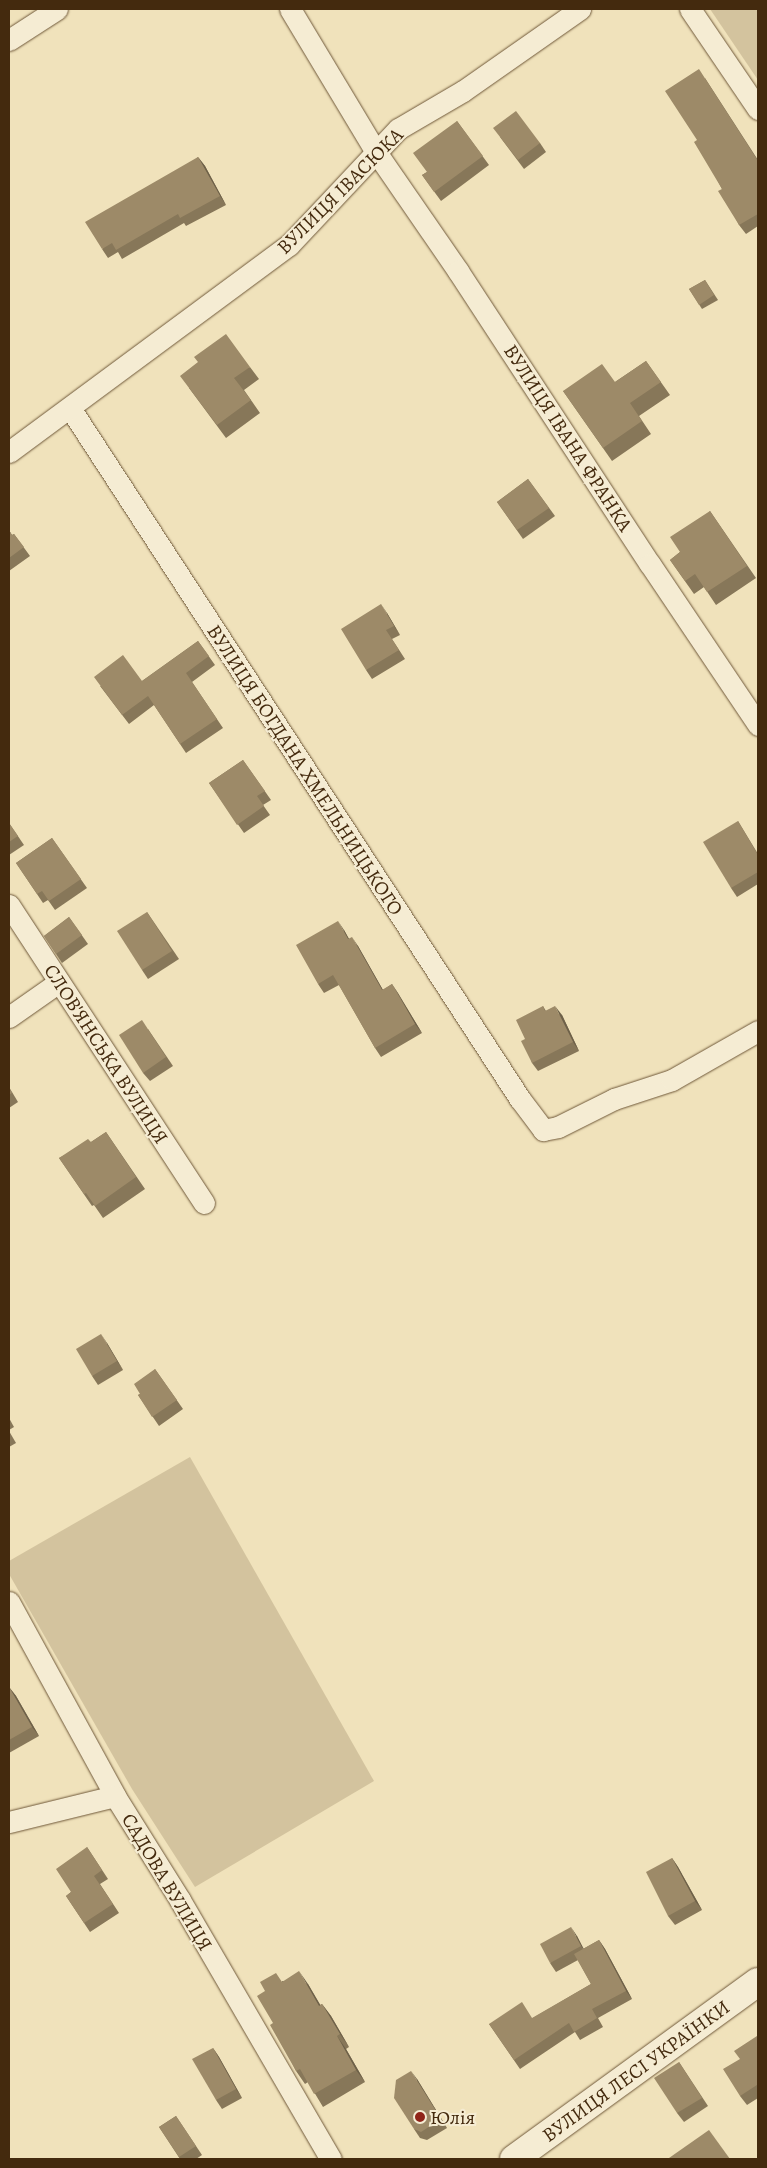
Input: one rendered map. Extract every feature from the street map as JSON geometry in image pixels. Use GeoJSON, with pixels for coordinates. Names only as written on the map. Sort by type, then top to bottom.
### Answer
{"type":"FeatureCollection","features":[{"type":"Feature","properties":{"kind":"street"},"geometry":{"type":"LineString","coordinates":[[9,40],[57,9]]}},
{"type":"Feature","properties":{"kind":"street","name":"ВУЛИЦЯ ІВАНА ФРАНКА"},"geometry":{"type":"LineString","coordinates":[[290,9],[376,152],[458,270],[650,564],[758,725]]}},
{"type":"Feature","properties":{"kind":"street","name":"ВУЛИЦЯ ІВАСЮКА"},"geometry":{"type":"LineString","coordinates":[[9,452],[289,246],[398,129],[463,91],[580,9]]}},
{"type":"Feature","properties":{"kind":"street"},"geometry":{"type":"LineString","coordinates":[[690,9],[758,109]]}},
{"type":"Feature","properties":{"kind":"street","name":"ВУЛИЦЯ БОГДАНА ХМЕЛЬНИЦЬКОГО"},"geometry":{"type":"LineString","coordinates":[[70,408],[514,1091],[543,1130],[558,1127],[614,1099],[672,1080],[758,1031]]}},
{"type":"Feature","properties":{"kind":"street","name":"СЛОВ'ЯНСЬКА ВУЛИЦЯ"},"geometry":{"type":"LineString","coordinates":[[9,905],[204,1203]]}},
{"type":"Feature","properties":{"kind":"street"},"geometry":{"type":"LineString","coordinates":[[9,1017],[59,982]]}},
{"type":"Feature","properties":{"kind":"street","name":"САДОВА ВУЛИЦЯ"},"geometry":{"type":"LineString","coordinates":[[9,1602],[115,1796],[180,1900],[331,2159]]}},
{"type":"Feature","properties":{"kind":"street"},"geometry":{"type":"LineString","coordinates":[[9,1822],[115,1796]]}},
{"type":"Feature","properties":{"kind":"street","name":"ВУЛИЦЯ ЛЕСІ УКРАЇНКИ"},"geometry":{"type":"LineString","coordinates":[[514,2159],[758,1982]]}},
{"type":"Feature","properties":{"kind":"shaded area"},"geometry":{"type":"Polygon","coordinates":[[[710,9],[758,9],[758,80],[710,9]]]}},
{"type":"Feature","properties":{"kind":"shaded area"},"geometry":{"type":"Polygon","coordinates":[[[190,1457],[374,1781],[195,1887],[132,1789],[9,1574],[9,1561],[190,1457]]]}},
{"type":"Feature","properties":{"kind":"building"},"geometry":{"type":"Polygon","coordinates":[[[699,69],[758,161],[758,214],[739,225],[718,191],[722,189],[694,142],[697,140],[665,91],[699,69]]]}},
{"type":"Feature","properties":{"kind":"building"},"geometry":{"type":"Polygon","coordinates":[[[516,111],[540,143],[518,160],[493,128],[516,111]]]}},
{"type":"Feature","properties":{"kind":"building"},"geometry":{"type":"Polygon","coordinates":[[[457,121],[483,156],[434,192],[422,175],[427,172],[413,153],[457,121]]]}},
{"type":"Feature","properties":{"kind":"building"},"geometry":{"type":"Polygon","coordinates":[[[198,157],[220,196],[180,218],[178,214],[116,250],[112,243],[102,249],[85,222],[198,157]]]}},
{"type":"Feature","properties":{"kind":"building"},"geometry":{"type":"Polygon","coordinates":[[[705,280],[714,295],[699,305],[689,289],[705,280]]]}},
{"type":"Feature","properties":{"kind":"building"},"geometry":{"type":"Polygon","coordinates":[[[226,334],[250,367],[234,378],[251,400],[217,425],[180,376],[198,362],[194,357],[226,334]]]}},
{"type":"Feature","properties":{"kind":"building"},"geometry":{"type":"Polygon","coordinates":[[[646,361],[661,382],[630,403],[642,421],[603,448],[563,391],[602,364],[615,382],[646,361]]]}},
{"type":"Feature","properties":{"kind":"building"},"geometry":{"type":"Polygon","coordinates":[[[528,479],[549,508],[517,530],[497,502],[528,479]]]}},
{"type":"Feature","properties":{"kind":"building"},"geometry":{"type":"Polygon","coordinates":[[[710,511],[747,566],[707,592],[695,574],[685,581],[670,560],[680,552],[670,537],[710,511]]]}},
{"type":"Feature","properties":{"kind":"building"},"geometry":{"type":"Polygon","coordinates":[[[9,530],[24,547],[9,558],[9,530]]]}},
{"type":"Feature","properties":{"kind":"building"},"geometry":{"type":"Polygon","coordinates":[[[381,604],[394,626],[386,630],[399,650],[366,670],[341,629],[381,604]]]}},
{"type":"Feature","properties":{"kind":"building"},"geometry":{"type":"Polygon","coordinates":[[[198,641],[209,656],[186,673],[217,719],[180,744],[148,696],[122,715],[94,677],[123,655],[142,681],[198,641]]]}},
{"type":"Feature","properties":{"kind":"building"},"geometry":{"type":"Polygon","coordinates":[[[243,760],[265,791],[257,796],[264,806],[237,825],[209,783],[243,760]]]}},
{"type":"Feature","properties":{"kind":"building"},"geometry":{"type":"Polygon","coordinates":[[[738,821],[758,855],[758,872],[731,888],[703,842],[738,821]]]}},
{"type":"Feature","properties":{"kind":"building"},"geometry":{"type":"Polygon","coordinates":[[[9,823],[18,836],[9,842],[9,823]]]}},
{"type":"Feature","properties":{"kind":"building"},"geometry":{"type":"Polygon","coordinates":[[[52,838],[81,879],[49,901],[42,891],[37,894],[16,863],[52,838]]]}},
{"type":"Feature","properties":{"kind":"building"},"geometry":{"type":"Polygon","coordinates":[[[147,912],[172,951],[142,970],[117,931],[147,912]]]}},
{"type":"Feature","properties":{"kind":"building"},"geometry":{"type":"Polygon","coordinates":[[[69,917],[82,935],[56,954],[44,936],[69,917]]]}},
{"type":"Feature","properties":{"kind":"building"},"geometry":{"type":"Polygon","coordinates":[[[338,921],[348,939],[352,937],[382,990],[392,984],[415,1024],[375,1048],[333,975],[318,984],[296,945],[338,921]]]}},
{"type":"Feature","properties":{"kind":"building"},"geometry":{"type":"Polygon","coordinates":[[[543,1006],[545,1011],[555,1006],[573,1042],[532,1063],[521,1041],[525,1039],[516,1020],[543,1006]]]}},
{"type":"Feature","properties":{"kind":"building"},"geometry":{"type":"Polygon","coordinates":[[[142,1020],[166,1057],[143,1073],[119,1035],[142,1020]]]}},
{"type":"Feature","properties":{"kind":"building"},"geometry":{"type":"Polygon","coordinates":[[[106,1132],[136,1177],[95,1206],[86,1193],[84,1194],[59,1158],[88,1139],[91,1142],[106,1132]]]}},
{"type":"Feature","properties":{"kind":"building"},"geometry":{"type":"Polygon","coordinates":[[[101,1334],[117,1361],[92,1376],[76,1349],[101,1334]]]}},
{"type":"Feature","properties":{"kind":"building"},"geometry":{"type":"Polygon","coordinates":[[[155,1369],[177,1400],[152,1417],[138,1395],[140,1394],[134,1384],[155,1369]]]}},
{"type":"Feature","properties":{"kind":"building"},"geometry":{"type":"Polygon","coordinates":[[[9,1687],[32,1727],[9,1740],[9,1687]]]}},
{"type":"Feature","properties":{"kind":"building"},"geometry":{"type":"Polygon","coordinates":[[[87,1847],[102,1870],[94,1876],[113,1904],[84,1923],[66,1896],[71,1892],[56,1869],[87,1847]]]}},
{"type":"Feature","properties":{"kind":"building"},"geometry":{"type":"Polygon","coordinates":[[[672,1858],[695,1901],[668,1916],[646,1872],[672,1858]]]}},
{"type":"Feature","properties":{"kind":"building"},"geometry":{"type":"Polygon","coordinates":[[[571,1927],[581,1946],[550,1963],[540,1944],[571,1927]]]}},
{"type":"Feature","properties":{"kind":"building"},"geometry":{"type":"Polygon","coordinates":[[[599,1940],[626,1991],[592,2009],[597,2018],[574,2032],[569,2023],[514,2060],[489,2024],[522,2002],[532,2018],[591,1984],[574,1954],[599,1940]]]}},
{"type":"Feature","properties":{"kind":"building"},"geometry":{"type":"Polygon","coordinates":[[[299,1971],[319,2006],[322,2004],[340,2034],[337,2036],[356,2070],[314,2094],[300,2069],[296,2071],[270,2025],[273,2023],[257,1996],[265,1991],[260,1982],[276,1973],[282,1982],[299,1971]]]}},
{"type":"Feature","properties":{"kind":"building"},"geometry":{"type":"Polygon","coordinates":[[[757,2036],[758,2087],[757,2085],[740,2096],[723,2069],[740,2059],[734,2051],[757,2036]]]}},
{"type":"Feature","properties":{"kind":"building"},"geometry":{"type":"Polygon","coordinates":[[[213,2048],[236,2089],[216,2100],[192,2059],[213,2048]]]}},
{"type":"Feature","properties":{"kind":"building"},"geometry":{"type":"Polygon","coordinates":[[[679,2062],[702,2098],[677,2113],[654,2078],[679,2062]]]}},
{"type":"Feature","properties":{"kind":"building"},"geometry":{"type":"Polygon","coordinates":[[[411,2071],[441,2119],[421,2132],[414,2129],[394,2098],[396,2080],[411,2071]]]}},
{"type":"Feature","properties":{"kind":"building"},"geometry":{"type":"Polygon","coordinates":[[[176,2116],[196,2146],[179,2157],[159,2127],[176,2116]]]}},
{"type":"Feature","properties":{"kind":"building"},"geometry":{"type":"Polygon","coordinates":[[[709,2130],[730,2159],[669,2158],[709,2130]]]}},
{"type":"Feature","properties":{"kind":"place","name":"Юлія"},"geometry":{"type":"Point","coordinates":[420,2117]}}]}
